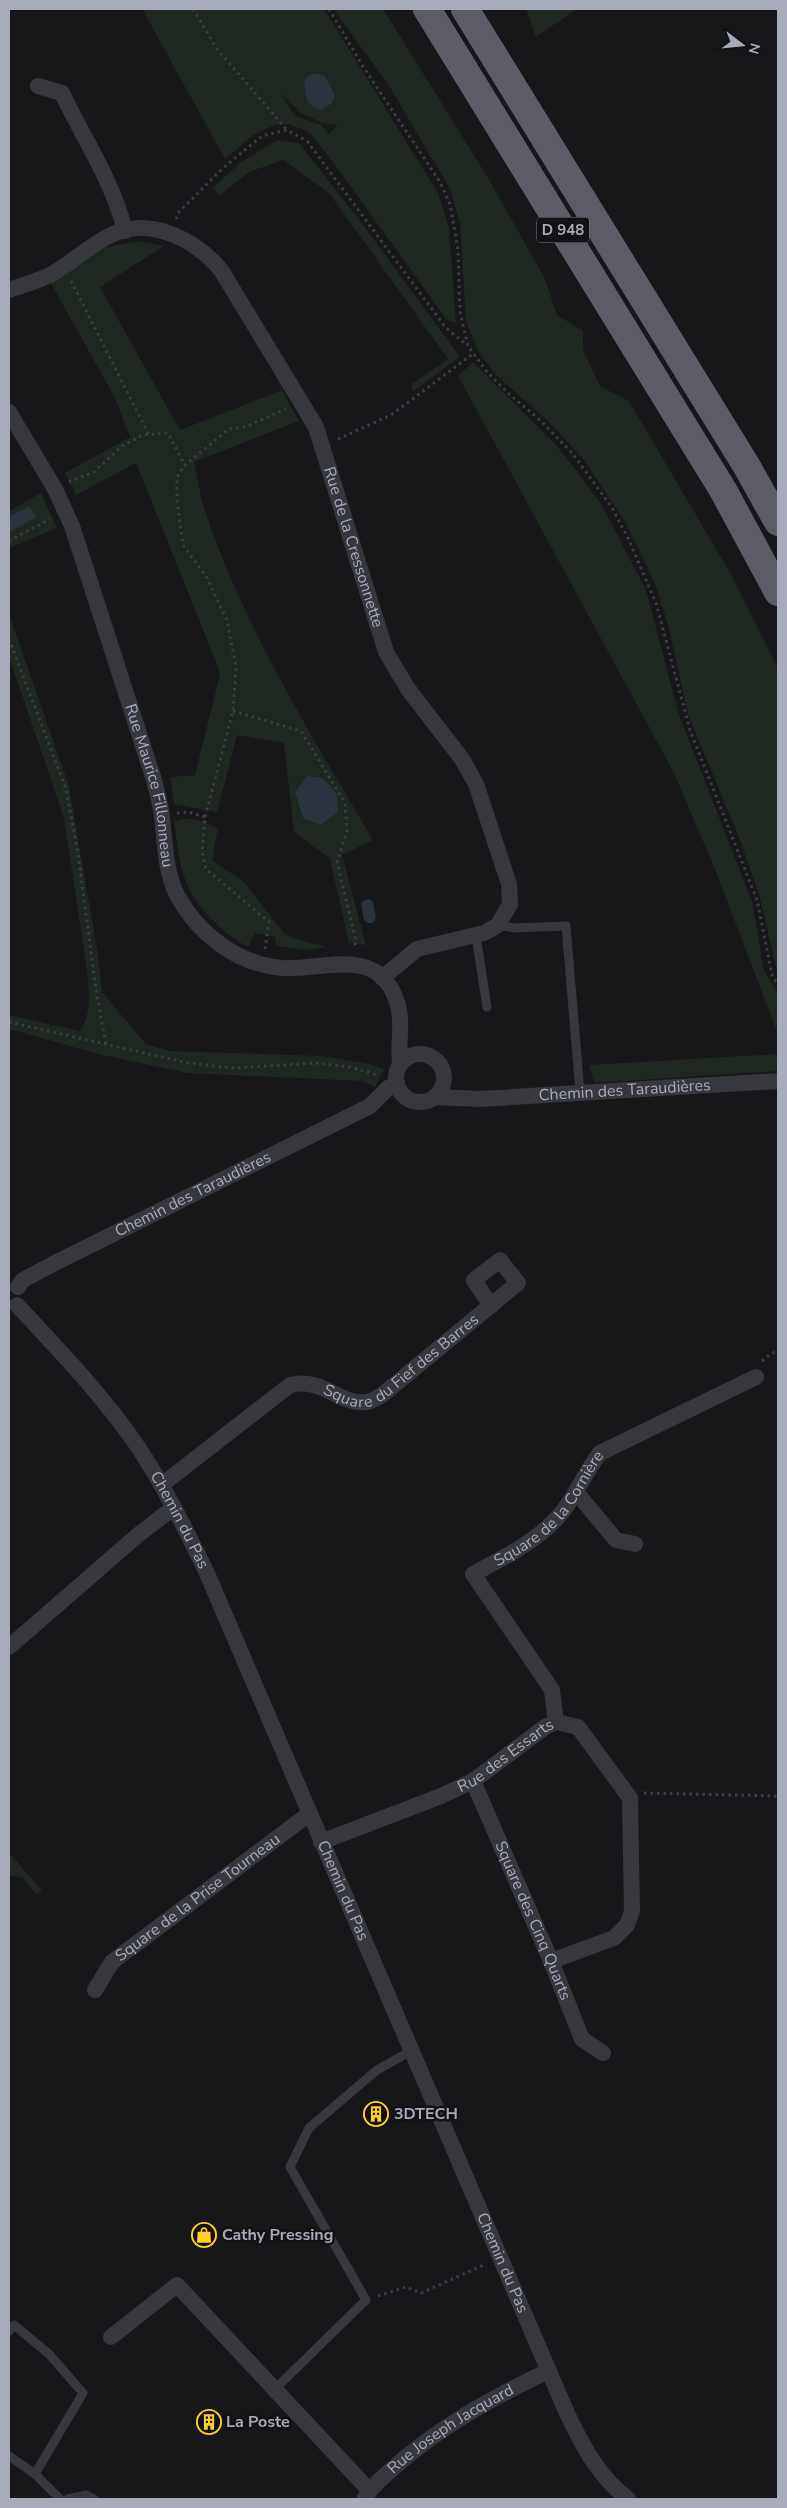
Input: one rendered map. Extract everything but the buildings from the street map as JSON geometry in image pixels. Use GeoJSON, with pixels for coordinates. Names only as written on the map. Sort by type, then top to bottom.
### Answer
{"type":"FeatureCollection","features":[{"type":"Feature","properties":{"kind":"highway"},"geometry":{"type":"LineString","coordinates":[[421,9],[453,52]]}},
{"type":"Feature","properties":{"kind":"highway","name":"D 948"},"geometry":{"type":"LineString","coordinates":[[427,9],[684,424],[723,490],[778,592]]}},
{"type":"Feature","properties":{"kind":"highway","name":"D 948"},"geometry":{"type":"LineString","coordinates":[[465,9],[746,465],[778,522]]}},
{"type":"Feature","properties":{"kind":"highway"},"geometry":{"type":"LineString","coordinates":[[485,9],[505,76]]}},
{"type":"Feature","properties":{"kind":"street"},"geometry":{"type":"LineString","coordinates":[[38,86],[62,93],[83,137],[107,179],[125,230]]}},
{"type":"Feature","properties":{"kind":"street","name":"Rue de la Cressonnette"},"geometry":{"type":"LineString","coordinates":[[9,290],[49,275],[64,267],[100,241],[125,230],[146,229],[170,233],[200,248],[221,270],[316,427],[386,652],[408,689],[454,747],[476,784],[510,884],[510,904],[498,924]]}},
{"type":"Feature","properties":{"kind":"street","name":"Rue Maurice Fillonneau"},"geometry":{"type":"LineString","coordinates":[[9,412],[66,510],[155,783],[162,814],[172,881],[186,910],[211,938],[243,957],[263,964],[298,968],[352,964],[371,970],[382,978]]}},
{"type":"Feature","properties":{"kind":"street"},"geometry":{"type":"LineString","coordinates":[[445,1078],[442,1089],[435,1097],[425,1102],[413,1101],[402,1094],[396,1081],[400,1063],[399,1051],[402,1025],[393,993],[382,978],[417,949],[427,945],[476,936],[498,924]]}},
{"type":"Feature","properties":{"kind":"street"},"geometry":{"type":"LineString","coordinates":[[402,1025],[424,1053],[439,1062],[445,1078],[470,1098]]}},
{"type":"Feature","properties":{"kind":"street"},"geometry":{"type":"LineString","coordinates":[[400,1063],[412,1054],[424,1053]]}},
{"type":"Feature","properties":{"kind":"street","name":"Chemin des Taraudières"},"geometry":{"type":"LineString","coordinates":[[13,1285],[370,1106],[396,1081]]}},
{"type":"Feature","properties":{"kind":"street","name":"Chemin des Taraudières"},"geometry":{"type":"LineString","coordinates":[[435,1097],[470,1098],[778,1081]]}},
{"type":"Feature","properties":{"kind":"street","name":"Chemin des Taraudières"},"geometry":{"type":"LineString","coordinates":[[370,1106],[413,1101]]}},
{"type":"Feature","properties":{"kind":"street"},"geometry":{"type":"LineString","coordinates":[[13,1285],[22,1294],[13,1307]]}},
{"type":"Feature","properties":{"kind":"street","name":"Square du Fief des Barres"},"geometry":{"type":"LineString","coordinates":[[161,1484],[290,1385],[304,1382],[318,1385],[355,1401],[368,1402],[382,1395],[491,1306]]}},
{"type":"Feature","properties":{"kind":"street","name":"Chemin du Pas"},"geometry":{"type":"LineString","coordinates":[[13,1307],[83,1377],[136,1444],[161,1484],[206,1571],[548,2371],[586,2452],[600,2473],[628,2499]]}},
{"type":"Feature","properties":{"kind":"street","name":"Square de la Cornière"},"geometry":{"type":"LineString","coordinates":[[556,1722],[552,1690],[473,1574],[522,1548],[557,1518],[576,1492],[584,1473],[600,1453],[756,1377]]}},
{"type":"Feature","properties":{"kind":"street"},"geometry":{"type":"LineString","coordinates":[[576,1492],[616,1540],[635,1544]]}},
{"type":"Feature","properties":{"kind":"street"},"geometry":{"type":"LineString","coordinates":[[9,1647],[138,1535],[173,1508]]}},
{"type":"Feature","properties":{"kind":"street","name":"Rue des Essarts"},"geometry":{"type":"LineString","coordinates":[[321,1842],[473,1782],[545,1727],[556,1722],[578,1727],[630,1798]]}},
{"type":"Feature","properties":{"kind":"street","name":"Square des Cinq Quarts"},"geometry":{"type":"LineString","coordinates":[[473,1782],[551,1961],[582,2039],[603,2054]]}},
{"type":"Feature","properties":{"kind":"street"},"geometry":{"type":"LineString","coordinates":[[551,1961],[614,1938],[627,1925],[632,1911],[630,1798]]}},
{"type":"Feature","properties":{"kind":"street","name":"Square de la Prise Tourneau"},"geometry":{"type":"LineString","coordinates":[[95,1990],[112,1962],[309,1814]]}},
{"type":"Feature","properties":{"kind":"street"},"geometry":{"type":"LineString","coordinates":[[111,2338],[177,2285],[275,2389],[367,2495]]}},
{"type":"Feature","properties":{"kind":"street","name":"Rue Joseph Jacquard"},"geometry":{"type":"LineString","coordinates":[[367,2495],[400,2462],[437,2432],[475,2409],[548,2371]]}},
{"type":"Feature","properties":{"kind":"lane"},"geometry":{"type":"LineString","coordinates":[[498,924],[514,928],[566,926],[580,1092]]}},
{"type":"Feature","properties":{"kind":"lane"},"geometry":{"type":"LineString","coordinates":[[476,936],[487,1007]]}},
{"type":"Feature","properties":{"kind":"lane"},"geometry":{"type":"LineString","coordinates":[[275,2389],[366,2300],[290,2168],[308,2128],[377,2070],[411,2051]]}},
{"type":"Feature","properties":{"kind":"lane"},"geometry":{"type":"LineString","coordinates":[[9,2331],[14,2325],[49,2354],[83,2393],[34,2474]]}},
{"type":"Feature","properties":{"kind":"lane"},"geometry":{"type":"LineString","coordinates":[[9,2456],[34,2474],[60,2499]]}},
{"type":"Feature","properties":{"kind":"lane"},"geometry":{"type":"LineString","coordinates":[[68,2499],[86,2495],[94,2499]]}},
{"type":"Feature","properties":{"kind":"path"},"geometry":{"type":"LineString","coordinates":[[193,9],[217,49],[287,130],[307,141],[446,328],[468,346],[508,393],[542,422],[572,453],[610,506],[628,538],[656,603],[690,730],[757,900],[772,975],[778,985]]}},
{"type":"Feature","properties":{"kind":"path"},"geometry":{"type":"LineString","coordinates":[[328,9],[362,65],[440,182],[450,204],[458,250],[460,312],[468,346]]}},
{"type":"Feature","properties":{"kind":"path"},"geometry":{"type":"LineString","coordinates":[[170,233],[178,213],[224,168],[262,136],[287,130]]}},
{"type":"Feature","properties":{"kind":"path"},"geometry":{"type":"LineString","coordinates":[[64,267],[149,435]]}},
{"type":"Feature","properties":{"kind":"path"},"geometry":{"type":"LineString","coordinates":[[323,445],[391,416],[474,353]]}},
{"type":"Feature","properties":{"kind":"path"},"geometry":{"type":"LineString","coordinates":[[263,964],[269,922],[206,869],[202,851],[205,817],[233,712],[236,667],[227,620],[207,578],[183,545],[176,477],[185,465],[229,429],[245,427],[301,403]]}},
{"type":"Feature","properties":{"kind":"path"},"geometry":{"type":"LineString","coordinates":[[55,489],[94,472],[122,446],[143,436],[168,433],[185,465]]}},
{"type":"Feature","properties":{"kind":"path"},"geometry":{"type":"LineString","coordinates":[[9,541],[66,510]]}},
{"type":"Feature","properties":{"kind":"path"},"geometry":{"type":"LineString","coordinates":[[9,639],[66,789],[78,854],[96,990],[106,1045]]}},
{"type":"Feature","properties":{"kind":"path"},"geometry":{"type":"LineString","coordinates":[[233,712],[302,731],[345,803],[348,831],[337,862],[356,941],[352,964]]}},
{"type":"Feature","properties":{"kind":"path"},"geometry":{"type":"LineString","coordinates":[[162,814],[188,812],[205,817]]}},
{"type":"Feature","properties":{"kind":"path"},"geometry":{"type":"LineString","coordinates":[[9,1022],[188,1063],[232,1068],[315,1063],[350,1067],[396,1081]]}},
{"type":"Feature","properties":{"kind":"path"},"geometry":{"type":"LineString","coordinates":[[630,1798],[642,1794],[778,1796]]}},
{"type":"Feature","properties":{"kind":"path"},"geometry":{"type":"LineString","coordinates":[[366,2300],[406,2287],[421,2293],[500,2258]]}},
{"type":"Feature","properties":{"kind":"shaded area"},"geometry":{"type":"Polygon","coordinates":[[[142,9],[324,9],[438,193],[449,228],[456,323],[447,320],[330,158],[309,132],[289,124],[275,125],[255,134],[225,159],[142,9]],[[281,93],[294,115],[321,125],[329,134],[338,125],[322,123],[301,113],[281,93]]]}},
{"type":"Feature","properties":{"kind":"shaded area"},"geometry":{"type":"Polygon","coordinates":[[[333,9],[383,9],[487,176],[545,279],[557,315],[583,331],[583,350],[600,386],[629,401],[732,576],[778,668],[778,976],[760,898],[738,835],[688,715],[669,628],[655,584],[625,522],[584,460],[548,421],[496,375],[479,353],[466,322],[460,224],[450,189],[388,84],[333,9]]]}},
{"type":"Feature","properties":{"kind":"shaded area"},"geometry":{"type":"Polygon","coordinates":[[[526,9],[577,9],[536,37],[526,9]]]}},
{"type":"Feature","properties":{"kind":"shaded area"},"geometry":{"type":"Polygon","coordinates":[[[277,140],[299,143],[361,222],[460,357],[412,392],[412,384],[448,359],[329,193],[283,160],[249,172],[219,196],[213,188],[241,162],[277,140]]]}},
{"type":"Feature","properties":{"kind":"shaded area"},"geometry":{"type":"Polygon","coordinates":[[[138,241],[164,246],[100,287],[180,430],[282,390],[299,421],[194,462],[206,514],[240,599],[303,721],[373,840],[342,855],[366,945],[349,943],[330,859],[294,832],[284,743],[237,735],[217,812],[174,804],[170,777],[195,775],[220,674],[218,667],[136,463],[76,495],[65,473],[130,437],[115,398],[50,282],[106,247],[138,241]]]}},
{"type":"Feature","properties":{"kind":"shaded area"},"geometry":{"type":"Polygon","coordinates":[[[473,362],[555,444],[576,470],[603,507],[646,590],[679,715],[752,901],[764,971],[778,993],[778,1034],[716,872],[673,771],[458,376],[473,362]]]}},
{"type":"Feature","properties":{"kind":"shaded area"},"geometry":{"type":"Polygon","coordinates":[[[41,493],[57,528],[9,548],[9,511],[41,493]]]}},
{"type":"Feature","properties":{"kind":"shaded area"},"geometry":{"type":"Polygon","coordinates":[[[9,614],[69,786],[98,955],[102,992],[146,1044],[169,1051],[322,1056],[369,1064],[384,1069],[375,1087],[362,1081],[187,1073],[98,1054],[9,1029],[9,1015],[80,1031],[88,1012],[89,998],[88,977],[64,818],[9,657],[9,614]]]}},
{"type":"Feature","properties":{"kind":"shaded area"},"geometry":{"type":"Polygon","coordinates":[[[181,819],[196,819],[218,828],[212,860],[244,882],[284,933],[293,938],[327,947],[306,950],[276,946],[275,937],[255,933],[248,947],[218,926],[194,898],[184,876],[174,822],[181,819]]]}},
{"type":"Feature","properties":{"kind":"shaded area"},"geometry":{"type":"Polygon","coordinates":[[[778,1054],[778,1071],[594,1083],[589,1065],[778,1054]]]}},
{"type":"Feature","properties":{"kind":"shaded area"},"geometry":{"type":"Polygon","coordinates":[[[9,1853],[42,1890],[36,1894],[22,1877],[9,1875],[9,1853]]]}},
{"type":"Feature","properties":{"kind":"water"},"geometry":{"type":"Polygon","coordinates":[[[314,73],[325,76],[335,96],[331,104],[321,110],[308,102],[305,94],[305,78],[314,73]]]}},
{"type":"Feature","properties":{"kind":"water"},"geometry":{"type":"Polygon","coordinates":[[[29,506],[37,517],[9,532],[9,517],[29,506]]]}},
{"type":"Feature","properties":{"kind":"water"},"geometry":{"type":"Polygon","coordinates":[[[307,776],[323,778],[337,794],[338,812],[321,825],[303,818],[295,792],[307,776]]]}},
{"type":"Feature","properties":{"kind":"water"},"geometry":{"type":"Polygon","coordinates":[[[369,899],[373,902],[376,918],[373,923],[368,923],[364,920],[361,904],[369,899]]]}},
{"type":"Feature","properties":{"kind":"place","name":"3DTECH"},"geometry":{"type":"Point","coordinates":[376,2114]}},
{"type":"Feature","properties":{"kind":"place","name":"Cathy Pressing"},"geometry":{"type":"Point","coordinates":[204,2235]}},
{"type":"Feature","properties":{"kind":"place","name":"La Poste"},"geometry":{"type":"Point","coordinates":[209,2422]}}]}
